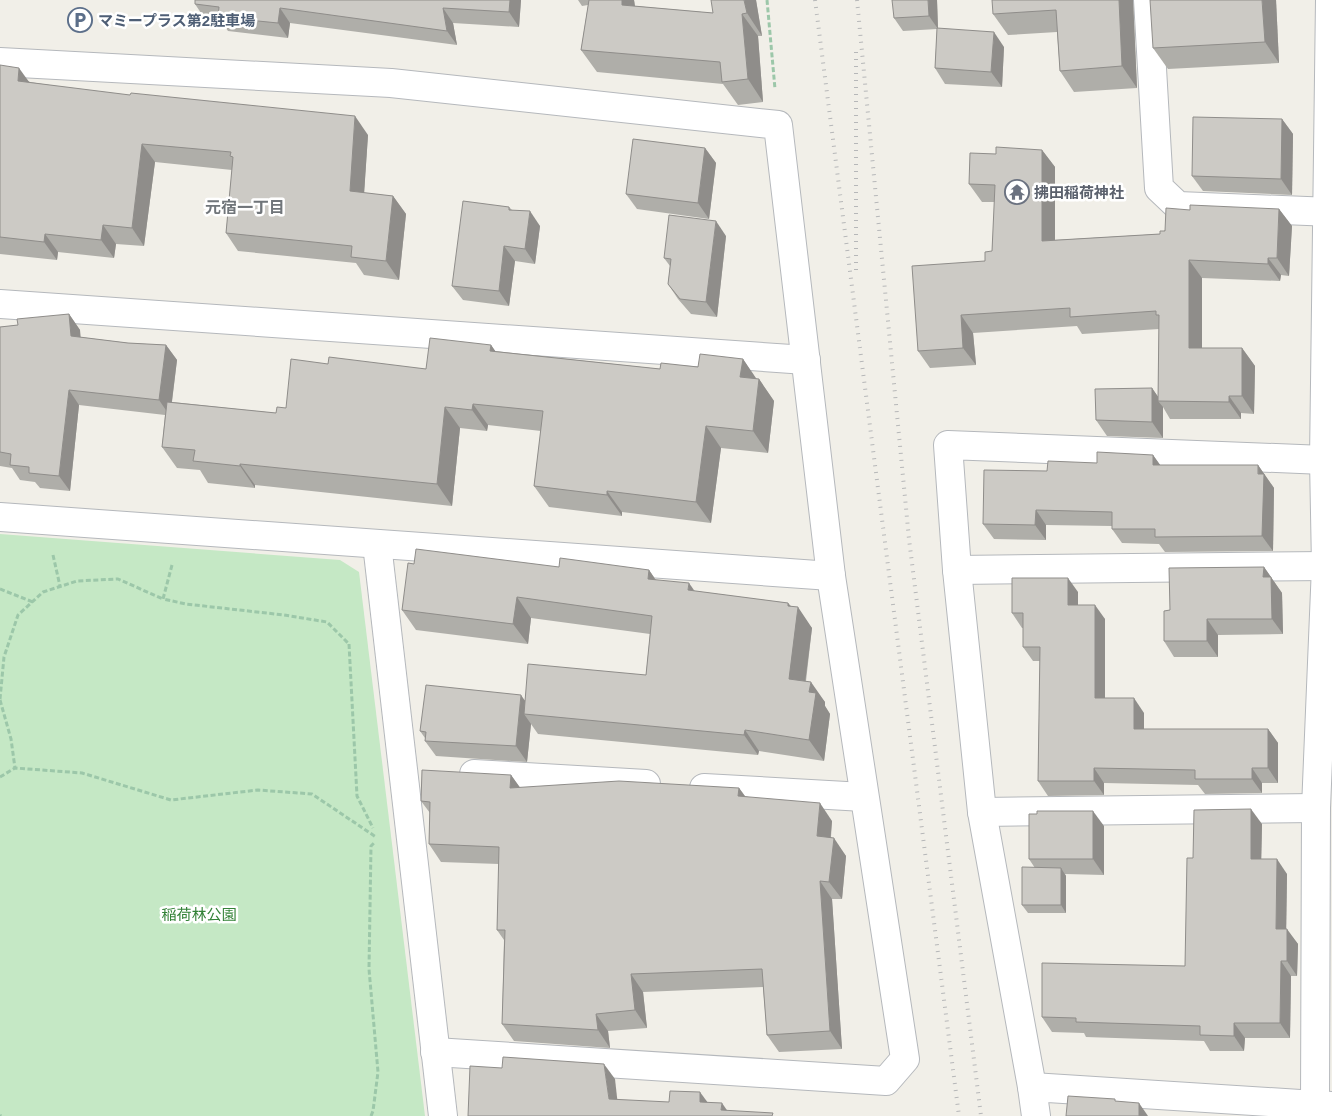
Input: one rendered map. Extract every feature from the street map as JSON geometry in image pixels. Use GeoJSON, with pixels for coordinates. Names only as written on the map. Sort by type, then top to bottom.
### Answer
{"type":"FeatureCollection","features":[{"type":"Feature","properties":{"kind":"street"},"geometry":{"type":"LineString","coordinates":[[1148,0],[1159,188],[1178,206],[1329,212]]}},
{"type":"Feature","properties":{"kind":"street"},"geometry":{"type":"LineString","coordinates":[[1032,1087],[1321,1109],[1316,808],[1326,566],[1330,0]]}},
{"type":"Feature","properties":{"kind":"street"},"geometry":{"type":"LineString","coordinates":[[0,62],[391,83],[778,125],[831,576],[905,1059],[886,1081],[435,1052]]}},
{"type":"Feature","properties":{"kind":"street"},"geometry":{"type":"LineString","coordinates":[[0,304],[806,360]]}},
{"type":"Feature","properties":{"kind":"street"},"geometry":{"type":"LineString","coordinates":[[1036,1116],[982,812],[957,570],[948,445],[1327,449]]}},
{"type":"Feature","properties":{"kind":"street"},"geometry":{"type":"LineString","coordinates":[[0,517],[831,576]]}},
{"type":"Feature","properties":{"kind":"street"},"geometry":{"type":"LineString","coordinates":[[377,544],[443,1116]]}},
{"type":"Feature","properties":{"kind":"street"},"geometry":{"type":"LineString","coordinates":[[957,570],[1326,566]]}},
{"type":"Feature","properties":{"kind":"street"},"geometry":{"type":"LineString","coordinates":[[403,770],[864,797]]}},
{"type":"Feature","properties":{"kind":"street"},"geometry":{"type":"LineString","coordinates":[[982,812],[1316,808]]}},
{"type":"Feature","properties":{"kind":"path"},"geometry":{"type":"LineString","coordinates":[[767,0],[778,125]]}},
{"type":"Feature","properties":{"kind":"path"},"geometry":{"type":"LineString","coordinates":[[1055,187],[1159,188]]}},
{"type":"Feature","properties":{"kind":"path"},"geometry":{"type":"LineString","coordinates":[[163,599],[181,530]]}},
{"type":"Feature","properties":{"kind":"path"},"geometry":{"type":"LineString","coordinates":[[15,768],[11,739],[0,700],[4,657],[18,615],[43,592],[77,581],[118,579],[163,599],[186,604],[327,622],[349,644],[357,796],[378,838]]}},
{"type":"Feature","properties":{"kind":"path"},"geometry":{"type":"LineString","coordinates":[[0,589],[33,602]]}},
{"type":"Feature","properties":{"kind":"path"},"geometry":{"type":"LineString","coordinates":[[349,644],[387,628]]}},
{"type":"Feature","properties":{"kind":"path"},"geometry":{"type":"LineString","coordinates":[[0,776],[15,768],[82,773],[170,800],[258,790],[312,794],[378,838]]}},
{"type":"Feature","properties":{"kind":"path"},"geometry":{"type":"LineString","coordinates":[[371,1116],[378,1072],[369,969],[371,846],[378,838]]}},
{"type":"Feature","properties":{"kind":"green space","name":"稲荷林公園"},"geometry":{"type":"Polygon","coordinates":[[[0,534],[340,560],[359,572],[425,1116],[0,1116],[0,534]]]}},
{"type":"Feature","properties":{"kind":"building"},"geometry":{"type":"Polygon","coordinates":[[[195,0],[510,0],[509,12],[443,8],[447,31],[280,8],[278,23],[218,17],[219,7],[195,4],[195,0]]]}},
{"type":"Feature","properties":{"kind":"building"},"geometry":{"type":"Polygon","coordinates":[[[589,0],[622,0],[622,5],[713,13],[711,0],[744,0],[747,13],[742,14],[748,79],[722,82],[720,62],[581,50],[589,0]]]}},
{"type":"Feature","properties":{"kind":"building"},"geometry":{"type":"Polygon","coordinates":[[[892,0],[928,0],[929,16],[894,18],[892,0]]]}},
{"type":"Feature","properties":{"kind":"building"},"geometry":{"type":"Polygon","coordinates":[[[992,0],[1119,0],[1122,66],[1060,71],[1056,10],[993,14],[992,0]]]}},
{"type":"Feature","properties":{"kind":"building"},"geometry":{"type":"Polygon","coordinates":[[[1150,0],[1262,0],[1265,42],[1153,48],[1150,0]]]}},
{"type":"Feature","properties":{"kind":"building"},"geometry":{"type":"Polygon","coordinates":[[[937,28],[994,32],[991,72],[935,68],[937,28]]]}},
{"type":"Feature","properties":{"kind":"building"},"geometry":{"type":"Polygon","coordinates":[[[0,65],[19,68],[18,81],[130,95],[131,93],[355,116],[350,191],[393,196],[386,261],[351,257],[352,246],[226,233],[233,157],[230,156],[231,152],[142,144],[132,228],[103,225],[101,240],[45,234],[44,242],[0,237],[0,65]]]}},
{"type":"Feature","properties":{"kind":"building"},"geometry":{"type":"Polygon","coordinates":[[[1193,117],[1282,119],[1281,179],[1192,176],[1193,117]]]}},
{"type":"Feature","properties":{"kind":"building"},"geometry":{"type":"Polygon","coordinates":[[[633,139],[705,148],[698,203],[626,194],[633,139]]]}},
{"type":"Feature","properties":{"kind":"building"},"geometry":{"type":"Polygon","coordinates":[[[996,147],[1042,150],[1042,241],[1160,234],[1160,231],[1165,231],[1166,208],[1190,210],[1190,205],[1279,209],[1277,258],[1268,258],[1268,264],[1189,260],[1189,348],[1242,348],[1242,396],[1229,396],[1229,402],[1158,401],[1159,315],[1156,315],[1156,311],[1070,317],[1070,308],[961,315],[963,348],[918,351],[912,266],[985,261],[985,252],[992,251],[995,185],[969,184],[970,153],[996,154],[996,147]]]}},
{"type":"Feature","properties":{"kind":"building"},"geometry":{"type":"Polygon","coordinates":[[[463,201],[509,207],[509,210],[530,211],[525,249],[504,246],[499,291],[452,286],[463,201]]]}},
{"type":"Feature","properties":{"kind":"building"},"geometry":{"type":"Polygon","coordinates":[[[669,215],[716,221],[706,302],[680,299],[668,284],[671,259],[664,258],[669,215]]]}},
{"type":"Feature","properties":{"kind":"building"},"geometry":{"type":"Polygon","coordinates":[[[69,314],[71,336],[128,343],[166,345],[159,400],[69,390],[59,476],[29,473],[29,467],[10,465],[11,454],[0,452],[0,327],[18,325],[17,319],[69,314]]]}},
{"type":"Feature","properties":{"kind":"building"},"geometry":{"type":"Polygon","coordinates":[[[430,338],[491,345],[490,351],[660,369],[661,363],[698,367],[700,354],[743,359],[740,377],[759,379],[753,431],[706,426],[696,502],[607,491],[607,495],[534,486],[543,411],[473,404],[472,410],[445,407],[437,484],[193,461],[195,450],[162,447],[167,402],[276,413],[277,407],[286,408],[291,359],[328,364],[329,357],[426,369],[430,338]]]}},
{"type":"Feature","properties":{"kind":"building"},"geometry":{"type":"Polygon","coordinates":[[[1152,388],[1152,422],[1096,420],[1095,389],[1152,388]]]}},
{"type":"Feature","properties":{"kind":"building"},"geometry":{"type":"Polygon","coordinates":[[[1097,452],[1153,455],[1153,465],[1258,465],[1258,474],[1264,474],[1262,536],[1155,537],[1155,529],[1112,529],[1112,512],[1036,510],[1035,525],[983,524],[984,470],[1047,471],[1048,461],[1097,463],[1097,452]]]}},
{"type":"Feature","properties":{"kind":"building"},"geometry":{"type":"Polygon","coordinates":[[[416,549],[559,567],[560,558],[649,570],[648,579],[689,583],[688,590],[788,603],[788,606],[798,607],[789,679],[811,682],[809,692],[816,693],[809,740],[745,730],[744,735],[524,714],[528,664],[646,675],[652,616],[517,597],[513,624],[402,610],[408,563],[414,564],[416,549]]]}},
{"type":"Feature","properties":{"kind":"building"},"geometry":{"type":"Polygon","coordinates":[[[1264,567],[1263,577],[1271,577],[1272,619],[1207,619],[1207,641],[1164,641],[1164,611],[1170,610],[1169,568],[1264,567]]]}},
{"type":"Feature","properties":{"kind":"building"},"geometry":{"type":"Polygon","coordinates":[[[1012,578],[1068,578],[1068,605],[1095,605],[1095,698],[1134,698],[1134,729],[1268,729],[1268,768],[1252,768],[1252,779],[1195,779],[1195,770],[1094,768],[1094,781],[1038,781],[1040,647],[1023,647],[1023,613],[1012,613],[1012,578]]]}},
{"type":"Feature","properties":{"kind":"building"},"geometry":{"type":"Polygon","coordinates":[[[426,685],[521,695],[516,746],[425,741],[426,732],[420,731],[426,685]]]}},
{"type":"Feature","properties":{"kind":"building"},"geometry":{"type":"Polygon","coordinates":[[[422,770],[511,775],[510,788],[619,781],[739,788],[738,796],[820,803],[817,836],[834,838],[829,882],[820,881],[830,1031],[767,1035],[762,969],[631,974],[635,1010],[596,1014],[598,1030],[502,1024],[505,930],[497,930],[499,847],[429,844],[430,802],[421,801],[422,770]]]}},
{"type":"Feature","properties":{"kind":"building"},"geometry":{"type":"Polygon","coordinates":[[[1251,809],[1251,859],[1277,859],[1276,929],[1287,929],[1287,961],[1281,961],[1280,1023],[1234,1023],[1234,1036],[1200,1035],[1200,1026],[1076,1022],[1076,1018],[1042,1017],[1042,963],[1185,966],[1187,858],[1193,858],[1194,810],[1251,809]]]}},
{"type":"Feature","properties":{"kind":"building"},"geometry":{"type":"Polygon","coordinates":[[[1037,811],[1093,811],[1093,859],[1029,859],[1029,814],[1037,814],[1037,811]]]}},
{"type":"Feature","properties":{"kind":"building"},"geometry":{"type":"Polygon","coordinates":[[[1022,867],[1061,868],[1061,905],[1022,905],[1022,867]]]}},
{"type":"Feature","properties":{"kind":"building"},"geometry":{"type":"Polygon","coordinates":[[[503,1057],[604,1064],[609,1099],[669,1102],[670,1091],[700,1092],[700,1102],[722,1103],[721,1110],[773,1113],[772,1116],[468,1116],[470,1066],[502,1068],[503,1057]]]}},
{"type":"Feature","properties":{"kind":"building"},"geometry":{"type":"Polygon","coordinates":[[[1068,1096],[1115,1099],[1115,1101],[1139,1103],[1139,1116],[1066,1116],[1068,1096]]]}},
{"type":"Feature","properties":{"kind":"railway"},"geometry":{"type":"LineString","coordinates":[[815,0],[959,1116]]}},
{"type":"Feature","properties":{"kind":"railway"},"geometry":{"type":"LineString","coordinates":[[857,0],[909,539],[981,1116]]}},
{"type":"Feature","properties":{"kind":"railway"},"geometry":{"type":"LineString","coordinates":[[856,52],[856,272]]}},
{"type":"Feature","properties":{"kind":"place","name":"マミープラス第2駐車場"},"geometry":{"type":"Point","coordinates":[80,20]}},
{"type":"Feature","properties":{"kind":"place","name":"拂田稲荷神社"},"geometry":{"type":"Point","coordinates":[1017,192]}},
{"type":"Feature","properties":{"kind":"district","name":"元宿一丁目"},"geometry":{"type":"Point","coordinates":[245,207]}}]}
